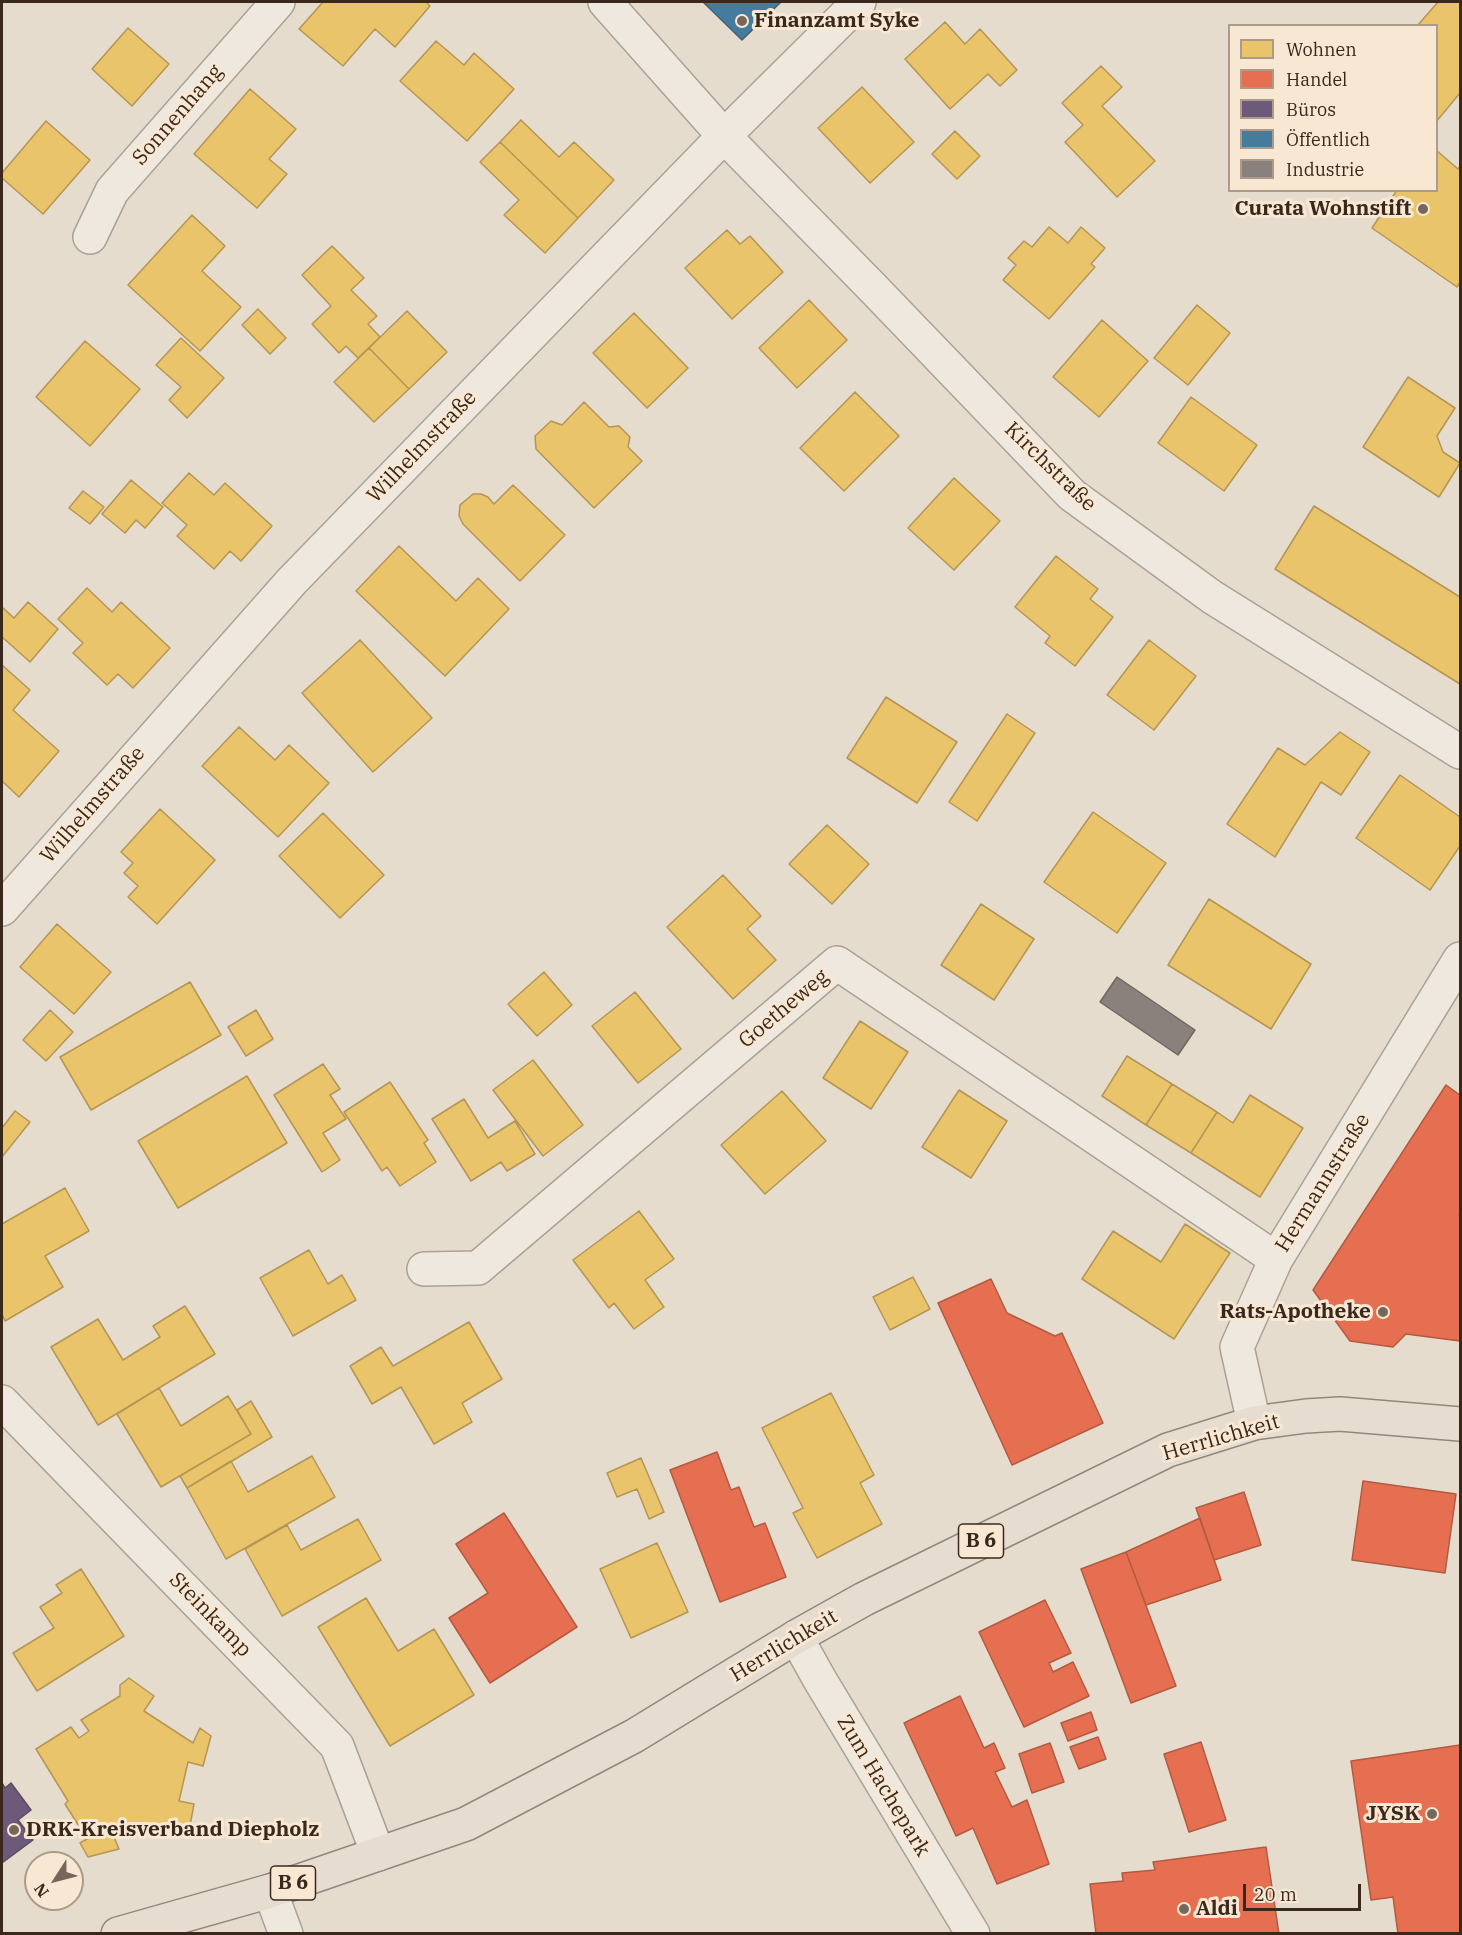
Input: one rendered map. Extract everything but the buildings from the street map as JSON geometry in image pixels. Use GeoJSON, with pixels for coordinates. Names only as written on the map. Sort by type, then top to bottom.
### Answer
{"type":"FeatureCollection","features":[{"type":"Feature","properties":{"kind":"main road","name":"Herrlichkeit"},"geometry":{"type":"LineString","coordinates":[[118,1934],[270,1891],[466,1824],[634,1736],[796,1638],[880,1591],[1168,1450],[1254,1423],[1306,1416],[1340,1414],[1461,1424]]}},
{"type":"Feature","properties":{"kind":"street","name":"Sonnenhang"},"geometry":{"type":"LineString","coordinates":[[90,237],[112,191],[278,2]]}},
{"type":"Feature","properties":{"kind":"street","name":"Kirchstraße"},"geometry":{"type":"LineString","coordinates":[[605,2],[724,136],[1072,495],[1212,597],[1461,752]]}},
{"type":"Feature","properties":{"kind":"street","name":"Wilhelmstraße"},"geometry":{"type":"LineString","coordinates":[[2,909],[292,580],[724,136],[859,2]]}},
{"type":"Feature","properties":{"kind":"street","name":"Hermannstraße"},"geometry":{"type":"LineString","coordinates":[[1254,1423],[1237,1347],[1276,1259],[1461,959]]}},
{"type":"Feature","properties":{"kind":"street","name":"Goetheweg"},"geometry":{"type":"LineString","coordinates":[[424,1269],[478,1268],[837,963],[1276,1259]]}},
{"type":"Feature","properties":{"kind":"street","name":"Steinkamp"},"geometry":{"type":"LineString","coordinates":[[2,1402],[337,1746],[378,1854]]}},
{"type":"Feature","properties":{"kind":"street","name":"Zum Hachepark"},"geometry":{"type":"LineString","coordinates":[[796,1638],[973,1934]]}},
{"type":"Feature","properties":{"kind":"street"},"geometry":{"type":"LineString","coordinates":[[270,1891],[286,1934]]}},
{"type":"Feature","properties":{"kind":"place","name":"Finanzamt Syke"},"geometry":{"type":"Point","coordinates":[742,21]}},
{"type":"Feature","properties":{"kind":"place","name":"Curata Wohnstift"},"geometry":{"type":"Point","coordinates":[1423,209]}},
{"type":"Feature","properties":{"kind":"place","name":"Rats-Apotheke"},"geometry":{"type":"Point","coordinates":[1383,1312]}},
{"type":"Feature","properties":{"kind":"place","name":"JYSK"},"geometry":{"type":"Point","coordinates":[1432,1814]}},
{"type":"Feature","properties":{"kind":"place","name":"DRK-Kreisverband Diepholz"},"geometry":{"type":"Point","coordinates":[14,1830]}},
{"type":"Feature","properties":{"kind":"place","name":"Aldi"},"geometry":{"type":"Point","coordinates":[1184,1909]}}]}
